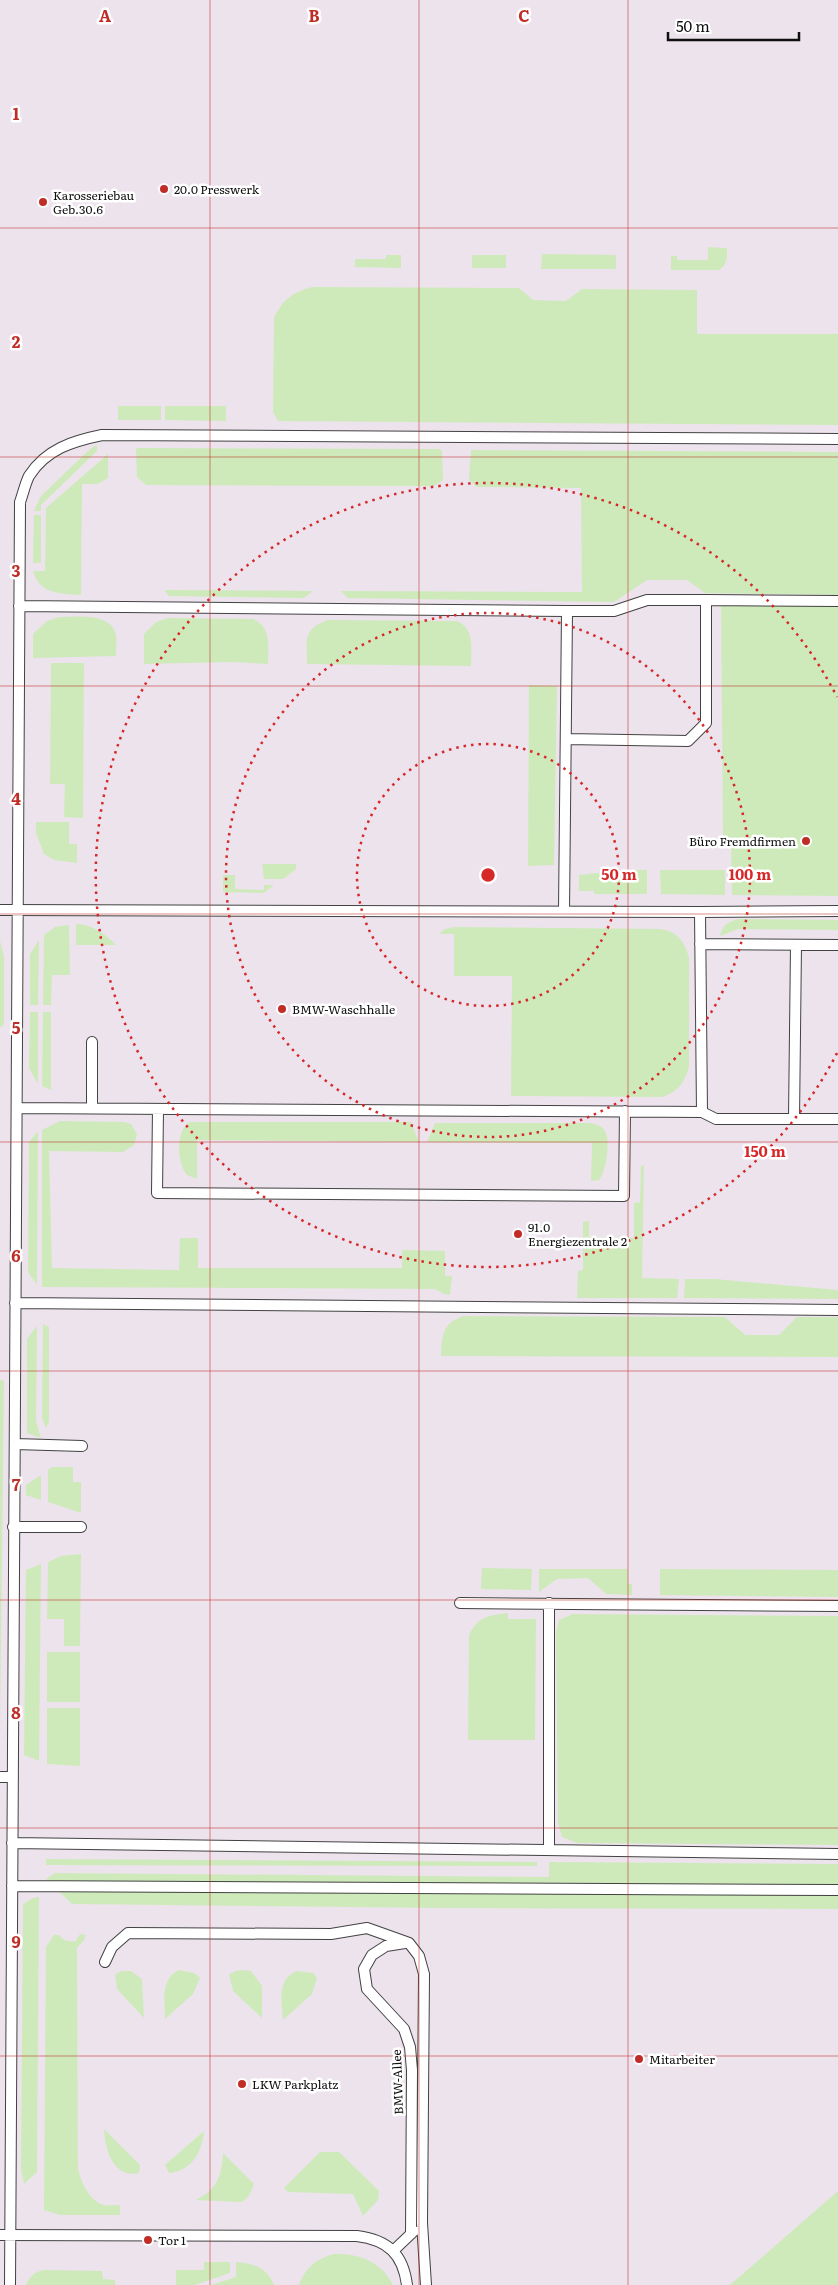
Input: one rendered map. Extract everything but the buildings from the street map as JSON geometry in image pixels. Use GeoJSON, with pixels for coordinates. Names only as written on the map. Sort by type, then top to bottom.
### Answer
{"type":"FeatureCollection","features":[{"type":"Feature","properties":{"kind":"lane"},"geometry":{"type":"LineString","coordinates":[[10,2285],[5,2235],[13,1777],[20,502],[28,477],[46,456],[72,441],[102,436],[838,439]]}},
{"type":"Feature","properties":{"kind":"lane"},"geometry":{"type":"LineString","coordinates":[[20,606],[614,611],[647,600],[838,601]]}},
{"type":"Feature","properties":{"kind":"lane"},"geometry":{"type":"LineString","coordinates":[[566,739],[688,741],[706,723],[706,600]]}},
{"type":"Feature","properties":{"kind":"lane"},"geometry":{"type":"LineString","coordinates":[[564,912],[567,611]]}},
{"type":"Feature","properties":{"kind":"lane"},"geometry":{"type":"LineString","coordinates":[[0,910],[838,912]]}},
{"type":"Feature","properties":{"kind":"lane"},"geometry":{"type":"LineString","coordinates":[[700,912],[702,1112]]}},
{"type":"Feature","properties":{"kind":"lane"},"geometry":{"type":"LineString","coordinates":[[700,944],[838,945]]}},
{"type":"Feature","properties":{"kind":"lane"},"geometry":{"type":"LineString","coordinates":[[794,1119],[796,945]]}},
{"type":"Feature","properties":{"kind":"lane"},"geometry":{"type":"LineString","coordinates":[[92,1042],[92,1108]]}},
{"type":"Feature","properties":{"kind":"lane"},"geometry":{"type":"LineString","coordinates":[[16,1108],[702,1112],[716,1119],[838,1119]]}},
{"type":"Feature","properties":{"kind":"lane"},"geometry":{"type":"LineString","coordinates":[[158,1109],[157,1193],[614,1196],[624,1196],[624,1111]]}},
{"type":"Feature","properties":{"kind":"lane"},"geometry":{"type":"LineString","coordinates":[[16,1303],[838,1310]]}},
{"type":"Feature","properties":{"kind":"lane"},"geometry":{"type":"LineString","coordinates":[[15,1444],[82,1446]]}},
{"type":"Feature","properties":{"kind":"lane"},"geometry":{"type":"LineString","coordinates":[[13,1527],[81,1527]]}},
{"type":"Feature","properties":{"kind":"lane"},"geometry":{"type":"LineString","coordinates":[[460,1603],[838,1606]]}},
{"type":"Feature","properties":{"kind":"lane"},"geometry":{"type":"LineString","coordinates":[[549,1603],[549,1850]]}},
{"type":"Feature","properties":{"kind":"lane"},"geometry":{"type":"LineString","coordinates":[[0,1777],[13,1777]]}},
{"type":"Feature","properties":{"kind":"lane"},"geometry":{"type":"LineString","coordinates":[[12,1843],[838,1854]]}},
{"type":"Feature","properties":{"kind":"lane"},"geometry":{"type":"LineString","coordinates":[[12,1886],[838,1890]]}},
{"type":"Feature","properties":{"kind":"lane"},"geometry":{"type":"LineString","coordinates":[[105,1962],[112,1947],[128,1933],[331,1934],[367,1928],[408,1943],[420,1956],[424,1974],[422,2223],[426,2285]]}},
{"type":"Feature","properties":{"kind":"lane","name":"BMW-Allee"},"geometry":{"type":"LineString","coordinates":[[408,1943],[386,1946],[372,1955],[364,1969],[367,1989],[404,2029],[410,2047],[412,2070],[410,2234]]}},
{"type":"Feature","properties":{"kind":"lane"},"geometry":{"type":"LineString","coordinates":[[393,2251],[422,2223]]}},
{"type":"Feature","properties":{"kind":"lane"},"geometry":{"type":"LineString","coordinates":[[5,2235],[357,2236],[374,2239],[393,2251],[405,2267],[407,2285]]}},
{"type":"Feature","properties":{"kind":"shaded area"},"geometry":{"type":"Polygon","coordinates":[[[0,0],[838,0],[838,2193],[737,2285],[0,2285],[0,0]]]}},
{"type":"Feature","properties":{"kind":"green space"},"geometry":{"type":"Polygon","coordinates":[[[708,247],[727,248],[725,263],[719,270],[671,270],[671,256],[677,256],[677,260],[708,260],[708,247]]]}},
{"type":"Feature","properties":{"kind":"green space"},"geometry":{"type":"Polygon","coordinates":[[[542,254],[616,255],[616,269],[541,269],[542,254]]]}},
{"type":"Feature","properties":{"kind":"green space"},"geometry":{"type":"Polygon","coordinates":[[[386,255],[401,255],[401,268],[355,267],[355,259],[386,259],[386,255]]]}},
{"type":"Feature","properties":{"kind":"green space"},"geometry":{"type":"Polygon","coordinates":[[[472,255],[506,255],[506,268],[472,268],[472,255]]]}},
{"type":"Feature","properties":{"kind":"green space"},"geometry":{"type":"Polygon","coordinates":[[[312,287],[519,288],[533,300],[566,301],[582,289],[697,290],[697,334],[838,334],[838,425],[278,421],[273,412],[274,318],[281,306],[289,298],[299,291],[312,287]]]}},
{"type":"Feature","properties":{"kind":"green space"},"geometry":{"type":"Polygon","coordinates":[[[118,406],[161,406],[161,420],[118,420],[118,406]]]}},
{"type":"Feature","properties":{"kind":"green space"},"geometry":{"type":"Polygon","coordinates":[[[165,406],[226,406],[226,421],[165,420],[165,406]]]}},
{"type":"Feature","properties":{"kind":"green space"},"geometry":{"type":"Polygon","coordinates":[[[97,445],[97,451],[41,505],[41,511],[34,511],[41,496],[90,449],[97,445]]]}},
{"type":"Feature","properties":{"kind":"green space"},"geometry":{"type":"Polygon","coordinates":[[[136,449],[440,449],[442,451],[443,480],[434,486],[146,485],[137,477],[136,449]]]}},
{"type":"Feature","properties":{"kind":"green space"},"geometry":{"type":"Polygon","coordinates":[[[471,450],[838,452],[838,595],[705,593],[687,580],[647,580],[614,602],[348,598],[341,591],[582,592],[581,488],[477,487],[469,480],[471,450]]]}},
{"type":"Feature","properties":{"kind":"green space"},"geometry":{"type":"Polygon","coordinates":[[[108,454],[108,478],[98,484],[82,484],[81,595],[52,591],[40,584],[33,571],[45,571],[46,508],[108,454]]]}},
{"type":"Feature","properties":{"kind":"green space"},"geometry":{"type":"Polygon","coordinates":[[[34,515],[41,515],[41,563],[33,563],[34,515]]]}},
{"type":"Feature","properties":{"kind":"green space"},"geometry":{"type":"Polygon","coordinates":[[[164,590],[313,591],[304,598],[169,596],[164,590]]]}},
{"type":"Feature","properties":{"kind":"green space"},"geometry":{"type":"Polygon","coordinates":[[[721,604],[838,605],[838,896],[732,895],[731,839],[723,839],[721,604]]]}},
{"type":"Feature","properties":{"kind":"green space"},"geometry":{"type":"Polygon","coordinates":[[[59,617],[92,617],[107,622],[113,628],[116,635],[116,656],[33,658],[33,634],[47,621],[59,617]]]}},
{"type":"Feature","properties":{"kind":"green space"},"geometry":{"type":"Polygon","coordinates":[[[168,618],[253,619],[263,627],[268,638],[268,664],[231,662],[144,664],[144,634],[156,622],[168,618]]]}},
{"type":"Feature","properties":{"kind":"green space"},"geometry":{"type":"Polygon","coordinates":[[[328,620],[457,621],[467,629],[471,640],[471,666],[307,664],[307,642],[310,632],[314,627],[328,620]]]}},
{"type":"Feature","properties":{"kind":"green space"},"geometry":{"type":"Polygon","coordinates":[[[51,663],[84,663],[83,818],[64,817],[65,784],[50,784],[51,663]]]}},
{"type":"Feature","properties":{"kind":"green space"},"geometry":{"type":"Polygon","coordinates":[[[529,685],[557,686],[554,865],[528,866],[529,685]]]}},
{"type":"Feature","properties":{"kind":"green space"},"geometry":{"type":"Polygon","coordinates":[[[36,822],[69,822],[69,844],[77,844],[77,863],[54,860],[44,854],[36,833],[36,822]]]}},
{"type":"Feature","properties":{"kind":"green space"},"geometry":{"type":"Polygon","coordinates":[[[262,864],[296,864],[296,869],[283,879],[264,879],[262,864]]]}},
{"type":"Feature","properties":{"kind":"green space"},"geometry":{"type":"Polygon","coordinates":[[[624,870],[647,870],[647,894],[594,894],[594,891],[579,891],[579,875],[624,870]]]}},
{"type":"Feature","properties":{"kind":"green space"},"geometry":{"type":"Polygon","coordinates":[[[660,870],[725,870],[725,895],[661,894],[660,870]]]}},
{"type":"Feature","properties":{"kind":"green space"},"geometry":{"type":"Polygon","coordinates":[[[223,875],[235,875],[235,889],[264,890],[264,885],[274,885],[264,893],[223,892],[223,875]]]}},
{"type":"Feature","properties":{"kind":"green space"},"geometry":{"type":"Polygon","coordinates":[[[738,919],[838,920],[838,930],[738,929],[720,936],[726,924],[738,919]]]}},
{"type":"Feature","properties":{"kind":"green space"},"geometry":{"type":"Polygon","coordinates":[[[76,924],[82,924],[98,930],[116,945],[76,945],[76,924]]]}},
{"type":"Feature","properties":{"kind":"green space"},"geometry":{"type":"Polygon","coordinates":[[[69,925],[70,975],[52,975],[51,1005],[43,1005],[44,935],[55,927],[69,925]]]}},
{"type":"Feature","properties":{"kind":"green space"},"geometry":{"type":"Polygon","coordinates":[[[454,927],[661,929],[676,935],[683,943],[689,958],[689,1066],[686,1077],[677,1089],[663,1097],[511,1096],[512,976],[454,976],[454,934],[439,934],[445,929],[454,927]]]}},
{"type":"Feature","properties":{"kind":"green space"},"geometry":{"type":"Polygon","coordinates":[[[39,940],[38,1005],[30,1005],[30,954],[39,940]]]}},
{"type":"Feature","properties":{"kind":"green space"},"geometry":{"type":"Polygon","coordinates":[[[0,941],[4,957],[4,1023],[2,1027],[0,1027],[0,941]]]}},
{"type":"Feature","properties":{"kind":"green space"},"geometry":{"type":"Polygon","coordinates":[[[30,1012],[38,1012],[38,1084],[29,1068],[30,1012]]]}},
{"type":"Feature","properties":{"kind":"green space"},"geometry":{"type":"Polygon","coordinates":[[[43,1012],[51,1012],[51,1090],[42,1086],[43,1012]]]}},
{"type":"Feature","properties":{"kind":"green space"},"geometry":{"type":"Polygon","coordinates":[[[60,1121],[124,1122],[131,1124],[137,1134],[134,1145],[123,1152],[49,1151],[52,1268],[179,1270],[180,1238],[198,1238],[198,1268],[402,1268],[402,1250],[445,1251],[445,1276],[452,1276],[450,1295],[435,1289],[42,1287],[42,1130],[60,1121]]]}},
{"type":"Feature","properties":{"kind":"green space"},"geometry":{"type":"Polygon","coordinates":[[[189,1122],[411,1122],[419,1142],[197,1140],[197,1179],[187,1175],[180,1156],[181,1133],[189,1122]]]}},
{"type":"Feature","properties":{"kind":"green space"},"geometry":{"type":"Polygon","coordinates":[[[435,1123],[593,1123],[602,1128],[607,1136],[606,1164],[599,1180],[591,1181],[592,1143],[427,1142],[435,1123]]]}},
{"type":"Feature","properties":{"kind":"green space"},"geometry":{"type":"Polygon","coordinates":[[[38,1131],[37,1285],[28,1272],[29,1142],[38,1131]]]}},
{"type":"Feature","properties":{"kind":"green space"},"geometry":{"type":"Polygon","coordinates":[[[644,1165],[642,1278],[679,1279],[677,1298],[577,1298],[578,1271],[583,1270],[583,1222],[589,1221],[589,1237],[634,1238],[634,1203],[640,1202],[641,1166],[644,1165]]]}},
{"type":"Feature","properties":{"kind":"green space"},"geometry":{"type":"Polygon","coordinates":[[[685,1279],[715,1279],[838,1290],[838,1299],[684,1298],[685,1279]]]}},
{"type":"Feature","properties":{"kind":"green space"},"geometry":{"type":"Polygon","coordinates":[[[463,1316],[725,1317],[745,1335],[779,1335],[797,1317],[838,1317],[838,1357],[441,1356],[443,1336],[447,1327],[463,1316]]]}},
{"type":"Feature","properties":{"kind":"green space"},"geometry":{"type":"Polygon","coordinates":[[[43,1324],[49,1327],[49,1422],[46,1428],[42,1418],[43,1324]]]}},
{"type":"Feature","properties":{"kind":"green space"},"geometry":{"type":"Polygon","coordinates":[[[37,1326],[36,1421],[41,1438],[27,1433],[27,1339],[37,1326]]]}},
{"type":"Feature","properties":{"kind":"green space"},"geometry":{"type":"Polygon","coordinates":[[[0,1380],[4,1381],[0,1730],[0,1380]]]}},
{"type":"Feature","properties":{"kind":"green space"},"geometry":{"type":"Polygon","coordinates":[[[52,1467],[73,1467],[73,1482],[81,1482],[81,1513],[48,1502],[48,1470],[52,1467]]]}},
{"type":"Feature","properties":{"kind":"green space"},"geometry":{"type":"Polygon","coordinates":[[[41,1475],[41,1500],[26,1495],[26,1485],[41,1475]]]}},
{"type":"Feature","properties":{"kind":"green space"},"geometry":{"type":"Polygon","coordinates":[[[81,1554],[80,1646],[64,1646],[64,1619],[47,1619],[48,1562],[61,1556],[81,1554]]]}},
{"type":"Feature","properties":{"kind":"green space"},"geometry":{"type":"Polygon","coordinates":[[[41,1564],[39,1761],[24,1755],[26,1570],[41,1564]]]}},
{"type":"Feature","properties":{"kind":"green space"},"geometry":{"type":"Polygon","coordinates":[[[482,1568],[532,1569],[531,1590],[481,1589],[482,1568]]]}},
{"type":"Feature","properties":{"kind":"green space"},"geometry":{"type":"Polygon","coordinates":[[[539,1569],[628,1569],[628,1584],[632,1584],[632,1595],[606,1594],[588,1578],[557,1579],[539,1592],[539,1569]]]}},
{"type":"Feature","properties":{"kind":"green space"},"geometry":{"type":"Polygon","coordinates":[[[660,1569],[838,1570],[838,1597],[660,1595],[660,1569]]]}},
{"type":"Feature","properties":{"kind":"green space"},"geometry":{"type":"Polygon","coordinates":[[[508,1613],[508,1619],[536,1619],[535,1740],[468,1740],[469,1635],[480,1620],[508,1613]]]}},
{"type":"Feature","properties":{"kind":"green space"},"geometry":{"type":"Polygon","coordinates":[[[573,1614],[838,1616],[838,1845],[577,1843],[562,1837],[558,1823],[556,1633],[559,1620],[573,1614]]]}},
{"type":"Feature","properties":{"kind":"green space"},"geometry":{"type":"Polygon","coordinates":[[[47,1652],[80,1652],[80,1702],[47,1702],[47,1652]]]}},
{"type":"Feature","properties":{"kind":"green space"},"geometry":{"type":"Polygon","coordinates":[[[47,1708],[80,1708],[80,1766],[47,1764],[47,1708]]]}},
{"type":"Feature","properties":{"kind":"green space"},"geometry":{"type":"Polygon","coordinates":[[[46,1859],[537,1862],[537,1866],[46,1865],[46,1859]]]}},
{"type":"Feature","properties":{"kind":"green space"},"geometry":{"type":"Polygon","coordinates":[[[549,1862],[838,1864],[838,1909],[444,1908],[72,1904],[46,1879],[55,1873],[549,1877],[549,1862]]]}},
{"type":"Feature","properties":{"kind":"green space"},"geometry":{"type":"Polygon","coordinates":[[[39,1897],[37,2172],[24,2184],[21,2169],[23,1904],[39,1897]]]}},
{"type":"Feature","properties":{"kind":"green space"},"geometry":{"type":"Polygon","coordinates":[[[80,1934],[86,1935],[77,1948],[78,2168],[83,2184],[93,2199],[103,2205],[120,2205],[120,2215],[60,2215],[44,2210],[46,1947],[54,1935],[59,1935],[65,1940],[76,1941],[80,1934]]]}},
{"type":"Feature","properties":{"kind":"green space"},"geometry":{"type":"Polygon","coordinates":[[[179,1970],[194,1973],[200,1978],[193,1994],[165,2019],[164,1998],[166,1985],[173,1974],[179,1970]]]}},
{"type":"Feature","properties":{"kind":"green space"},"geometry":{"type":"Polygon","coordinates":[[[244,1970],[251,1971],[262,1986],[262,2018],[233,1991],[229,1974],[244,1970]]]}},
{"type":"Feature","properties":{"kind":"green space"},"geometry":{"type":"Polygon","coordinates":[[[122,1971],[131,1971],[142,1979],[144,2018],[117,1989],[115,1974],[122,1971]]]}},
{"type":"Feature","properties":{"kind":"green space"},"geometry":{"type":"Polygon","coordinates":[[[297,1971],[313,1973],[317,1978],[312,1994],[283,2020],[281,1999],[283,1985],[290,1975],[297,1971]]]}},
{"type":"Feature","properties":{"kind":"green space"},"geometry":{"type":"Polygon","coordinates":[[[104,2129],[140,2165],[139,2173],[130,2174],[123,2171],[112,2161],[106,2145],[104,2129]]]}},
{"type":"Feature","properties":{"kind":"green space"},"geometry":{"type":"Polygon","coordinates":[[[204,2131],[201,2146],[190,2164],[184,2169],[169,2173],[165,2165],[204,2131]]]}},
{"type":"Feature","properties":{"kind":"green space"},"geometry":{"type":"Polygon","coordinates":[[[320,2152],[339,2152],[379,2191],[378,2200],[363,2216],[353,2194],[288,2192],[284,2188],[320,2152]]]}},
{"type":"Feature","properties":{"kind":"green space"},"geometry":{"type":"Polygon","coordinates":[[[223,2153],[254,2184],[249,2196],[242,2202],[195,2200],[209,2192],[217,2181],[220,2175],[223,2153]]]}},
{"type":"Feature","properties":{"kind":"green space"},"geometry":{"type":"Polygon","coordinates":[[[838,2191],[838,2285],[730,2285],[838,2191]]]}},
{"type":"Feature","properties":{"kind":"green space"},"geometry":{"type":"Polygon","coordinates":[[[334,2254],[352,2255],[369,2260],[383,2270],[393,2285],[299,2285],[305,2273],[312,2265],[322,2258],[334,2254]]]}},
{"type":"Feature","properties":{"kind":"green space"},"geometry":{"type":"Polygon","coordinates":[[[204,2262],[230,2262],[230,2273],[195,2285],[176,2285],[176,2270],[204,2270],[204,2262]]]}},
{"type":"Feature","properties":{"kind":"green space"},"geometry":{"type":"Polygon","coordinates":[[[236,2262],[254,2265],[259,2268],[268,2274],[274,2285],[211,2285],[236,2277],[236,2262]]]}},
{"type":"Feature","properties":{"kind":"green space"},"geometry":{"type":"Polygon","coordinates":[[[44,2270],[102,2271],[103,2279],[115,2280],[115,2285],[26,2285],[33,2275],[44,2270]]]}},
{"type":"Feature","properties":{"kind":"place","name":"20.0 Presswerk"},"geometry":{"type":"Point","coordinates":[164,189]}},
{"type":"Feature","properties":{"kind":"place","name":"Karosseriebau Geb.30.6"},"geometry":{"type":"Point","coordinates":[43,202]}},
{"type":"Feature","properties":{"kind":"place","name":"Büro Fremdfirmen"},"geometry":{"type":"Point","coordinates":[806,841]}},
{"type":"Feature","properties":{"kind":"place","name":"BMW-Waschhalle"},"geometry":{"type":"Point","coordinates":[282,1009]}},
{"type":"Feature","properties":{"kind":"place","name":"91.0 Energiezentrale 2"},"geometry":{"type":"Point","coordinates":[518,1234]}},
{"type":"Feature","properties":{"kind":"place","name":"Mitarbeiter"},"geometry":{"type":"Point","coordinates":[639,2059]}},
{"type":"Feature","properties":{"kind":"place","name":"LKW Parkplatz"},"geometry":{"type":"Point","coordinates":[242,2084]}},
{"type":"Feature","properties":{"kind":"place","name":"Tor 1"},"geometry":{"type":"Point","coordinates":[148,2240]}}]}
